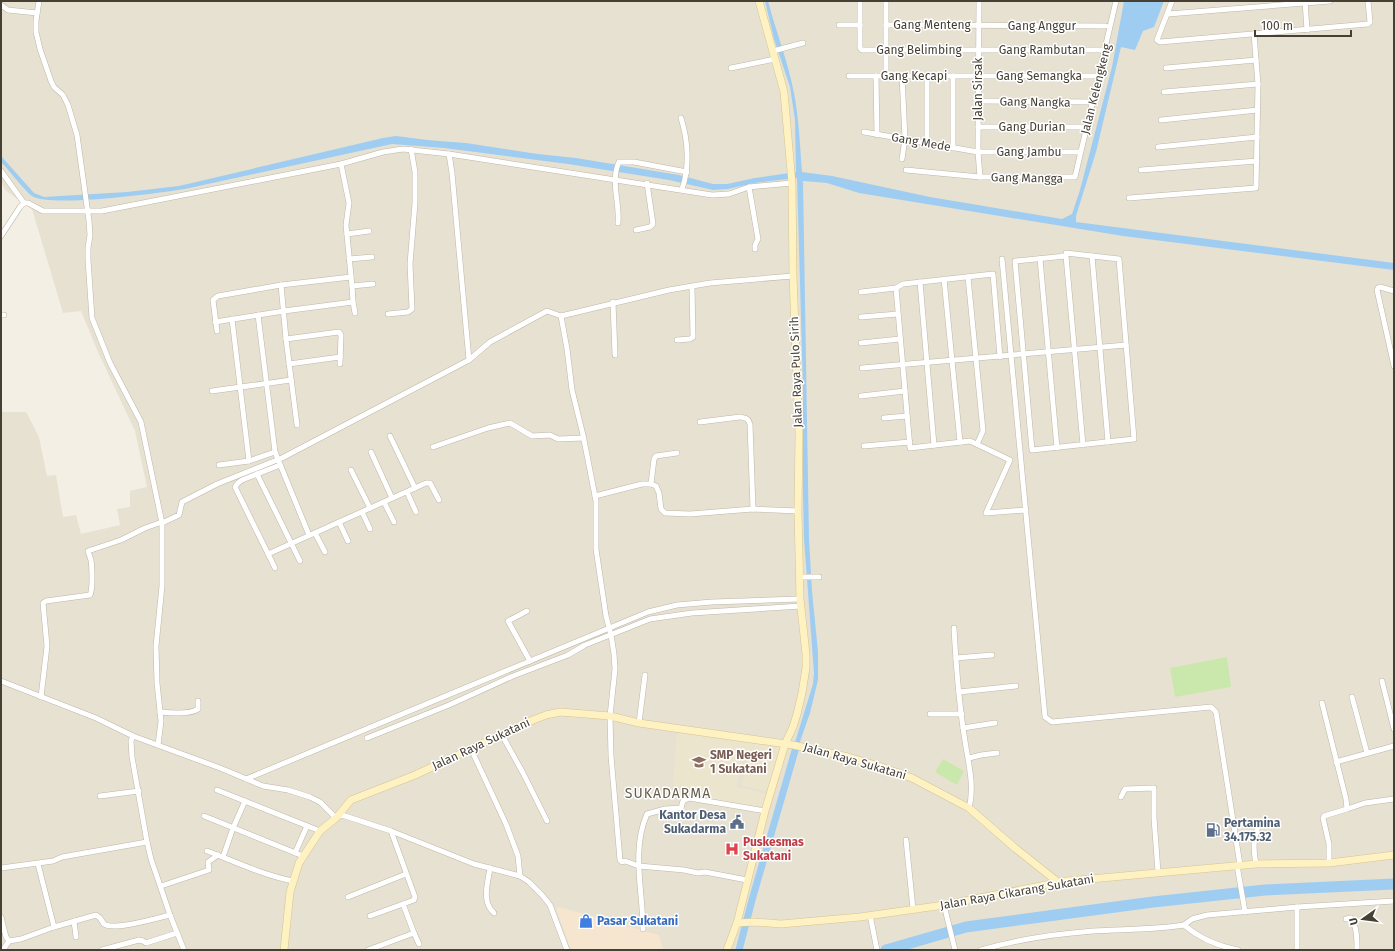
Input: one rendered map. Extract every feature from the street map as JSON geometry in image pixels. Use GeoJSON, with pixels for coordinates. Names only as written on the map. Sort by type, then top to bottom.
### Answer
{"type":"FeatureCollection","features":[{"type":"Feature","properties":{"kind":"street"},"geometry":{"type":"LineString","coordinates":[[40,1],[37,13],[36,32],[40,49],[50,81],[63,96],[68,105],[77,136],[90,234],[88,260],[92,318],[110,363],[141,422],[162,522],[162,586],[156,646],[157,683],[160,712],[158,744]]}},
{"type":"Feature","properties":{"kind":"street","name":"Jalan Raya Pulo Sirih"},"geometry":{"type":"LineString","coordinates":[[759,1],[775,54],[784,92],[792,181],[793,276],[798,433],[798,511],[802,577],[800,603],[806,654],[805,680],[793,727],[785,744]]}},
{"type":"Feature","properties":{"kind":"street","name":"Gang Belimbing"},"geometry":{"type":"LineString","coordinates":[[860,1],[860,48],[862,50],[978,50]]}},
{"type":"Feature","properties":{"kind":"street"},"geometry":{"type":"LineString","coordinates":[[886,1],[886,76]]}},
{"type":"Feature","properties":{"kind":"street","name":"Jalan Sirsak"},"geometry":{"type":"LineString","coordinates":[[979,1],[978,152],[980,177]]}},
{"type":"Feature","properties":{"kind":"street","name":"Jalan Kelengkeng"},"geometry":{"type":"LineString","coordinates":[[1075,178],[1116,1]]}},
{"type":"Feature","properties":{"kind":"street"},"geometry":{"type":"LineString","coordinates":[[1172,1],[1157,40],[1160,42],[1368,24],[1370,22],[1368,1]]}},
{"type":"Feature","properties":{"kind":"street"},"geometry":{"type":"LineString","coordinates":[[1168,14],[1330,1]]}},
{"type":"Feature","properties":{"kind":"street"},"geometry":{"type":"LineString","coordinates":[[1305,2],[1307,30]]}},
{"type":"Feature","properties":{"kind":"street"},"geometry":{"type":"LineString","coordinates":[[1,5],[8,10],[37,13]]}},
{"type":"Feature","properties":{"kind":"street"},"geometry":{"type":"LineString","coordinates":[[838,25],[860,25]]}},
{"type":"Feature","properties":{"kind":"street","name":"Gang Menteng"},"geometry":{"type":"LineString","coordinates":[[886,25],[979,25]]}},
{"type":"Feature","properties":{"kind":"street","name":"Gang Anggur"},"geometry":{"type":"LineString","coordinates":[[979,25],[1106,26]]}},
{"type":"Feature","properties":{"kind":"street"},"geometry":{"type":"LineString","coordinates":[[1129,198],[1255,188],[1257,186],[1258,84],[1254,34]]}},
{"type":"Feature","properties":{"kind":"street"},"geometry":{"type":"LineString","coordinates":[[731,68],[775,54],[784,48],[803,43]]}},
{"type":"Feature","properties":{"kind":"street","name":"Gang Rambutan"},"geometry":{"type":"LineString","coordinates":[[978,50],[1105,50]]}},
{"type":"Feature","properties":{"kind":"street"},"geometry":{"type":"LineString","coordinates":[[1166,68],[1256,60]]}},
{"type":"Feature","properties":{"kind":"street","name":"Gang Kecapi"},"geometry":{"type":"LineString","coordinates":[[849,76],[978,76]]}},
{"type":"Feature","properties":{"kind":"street"},"geometry":{"type":"LineString","coordinates":[[876,76],[877,135]]}},
{"type":"Feature","properties":{"kind":"street"},"geometry":{"type":"LineString","coordinates":[[902,76],[905,139],[902,160]]}},
{"type":"Feature","properties":{"kind":"street"},"geometry":{"type":"LineString","coordinates":[[927,76],[927,143]]}},
{"type":"Feature","properties":{"kind":"street"},"geometry":{"type":"LineString","coordinates":[[953,76],[953,148]]}},
{"type":"Feature","properties":{"kind":"street","name":"Gang Semangka"},"geometry":{"type":"LineString","coordinates":[[978,76],[1099,76]]}},
{"type":"Feature","properties":{"kind":"street"},"geometry":{"type":"LineString","coordinates":[[1164,92],[1258,84]]}},
{"type":"Feature","properties":{"kind":"street","name":"Gang Nangka"},"geometry":{"type":"LineString","coordinates":[[978,101],[1092,102]]}},
{"type":"Feature","properties":{"kind":"street"},"geometry":{"type":"LineString","coordinates":[[1161,120],[1258,110]]}},
{"type":"Feature","properties":{"kind":"street"},"geometry":{"type":"LineString","coordinates":[[681,118],[685,131],[686,173],[683,187]]}},
{"type":"Feature","properties":{"kind":"street","name":"Gang Durian"},"geometry":{"type":"LineString","coordinates":[[978,127],[1087,127]]}},
{"type":"Feature","properties":{"kind":"street","name":"Gang Mede"},"geometry":{"type":"LineString","coordinates":[[864,132],[978,152]]}},
{"type":"Feature","properties":{"kind":"street"},"geometry":{"type":"LineString","coordinates":[[1158,147],[1257,137]]}},
{"type":"Feature","properties":{"kind":"street"},"geometry":{"type":"LineString","coordinates":[[1,171],[24,203],[28,203],[44,211],[87,209],[102,211],[341,164],[403,148],[615,177],[647,184],[683,187],[721,195],[750,187],[792,181]]}},
{"type":"Feature","properties":{"kind":"street"},"geometry":{"type":"LineString","coordinates":[[388,314],[411,311],[412,309],[410,264],[416,203],[415,172],[411,149]]}},
{"type":"Feature","properties":{"kind":"street","name":"Gang Jambu"},"geometry":{"type":"LineString","coordinates":[[978,152],[1080,152]]}},
{"type":"Feature","properties":{"kind":"street"},"geometry":{"type":"LineString","coordinates":[[449,154],[453,181],[469,360]]}},
{"type":"Feature","properties":{"kind":"street"},"geometry":{"type":"LineString","coordinates":[[1140,170],[1257,161]]}},
{"type":"Feature","properties":{"kind":"street"},"geometry":{"type":"LineString","coordinates":[[618,223],[619,212],[615,177],[618,164],[620,162],[634,162],[686,173]]}},
{"type":"Feature","properties":{"kind":"street"},"geometry":{"type":"LineString","coordinates":[[341,164],[349,203],[346,216],[355,313]]}},
{"type":"Feature","properties":{"kind":"street","name":"Gang Mangga"},"geometry":{"type":"LineString","coordinates":[[906,170],[980,177],[1075,178]]}},
{"type":"Feature","properties":{"kind":"street"},"geometry":{"type":"LineString","coordinates":[[636,230],[650,227],[652,224],[647,184]]}},
{"type":"Feature","properties":{"kind":"street"},"geometry":{"type":"LineString","coordinates":[[750,187],[758,239],[754,244],[755,249]]}},
{"type":"Feature","properties":{"kind":"street"},"geometry":{"type":"LineString","coordinates":[[1,236],[24,203]]}},
{"type":"Feature","properties":{"kind":"street"},"geometry":{"type":"LineString","coordinates":[[347,234],[369,231]]}},
{"type":"Feature","properties":{"kind":"street"},"geometry":{"type":"LineString","coordinates":[[1066,253],[1119,259],[1134,439],[1032,450],[1015,261],[1066,256],[1066,253]]}},
{"type":"Feature","properties":{"kind":"street"},"geometry":{"type":"LineString","coordinates":[[1066,256],[1083,445]]}},
{"type":"Feature","properties":{"kind":"street"},"geometry":{"type":"LineString","coordinates":[[1092,256],[1108,442]]}},
{"type":"Feature","properties":{"kind":"street"},"geometry":{"type":"LineString","coordinates":[[349,259],[372,257]]}},
{"type":"Feature","properties":{"kind":"street"},"geometry":{"type":"LineString","coordinates":[[1002,258],[1045,717],[1052,722],[1211,707],[1214,709],[1216,712],[1245,912]]}},
{"type":"Feature","properties":{"kind":"street"},"geometry":{"type":"LineString","coordinates":[[1040,259],[1057,448]]}},
{"type":"Feature","properties":{"kind":"street"},"geometry":{"type":"LineString","coordinates":[[861,292],[896,288],[903,284],[993,274],[1000,356]]}},
{"type":"Feature","properties":{"kind":"street"},"geometry":{"type":"LineString","coordinates":[[41,697],[47,646],[43,603],[46,601],[90,595],[91,560],[88,550],[121,540],[145,528],[179,515],[182,502],[217,484],[278,460],[469,360],[490,342],[547,311],[561,316],[613,302],[669,290],[734,280],[793,276]]}},
{"type":"Feature","properties":{"kind":"street"},"geometry":{"type":"LineString","coordinates":[[217,331],[213,300],[218,296],[351,277]]}},
{"type":"Feature","properties":{"kind":"street"},"geometry":{"type":"LineString","coordinates":[[968,277],[983,431],[977,444]]}},
{"type":"Feature","properties":{"kind":"street"},"geometry":{"type":"LineString","coordinates":[[944,279],[960,442]]}},
{"type":"Feature","properties":{"kind":"street"},"geometry":{"type":"LineString","coordinates":[[920,282],[934,445]]}},
{"type":"Feature","properties":{"kind":"street"},"geometry":{"type":"LineString","coordinates":[[352,286],[373,284]]}},
{"type":"Feature","properties":{"kind":"street"},"geometry":{"type":"LineString","coordinates":[[281,286],[286,340],[297,425]]}},
{"type":"Feature","properties":{"kind":"street"},"geometry":{"type":"LineString","coordinates":[[677,340],[690,339],[693,337],[692,287]]}},
{"type":"Feature","properties":{"kind":"street"},"geometry":{"type":"LineString","coordinates":[[1394,291],[1380,287],[1377,290],[1394,366]]}},
{"type":"Feature","properties":{"kind":"street"},"geometry":{"type":"LineString","coordinates":[[896,288],[910,448],[970,441],[1010,460],[986,513],[1026,510]]}},
{"type":"Feature","properties":{"kind":"street"},"geometry":{"type":"LineString","coordinates":[[215,322],[353,302]]}},
{"type":"Feature","properties":{"kind":"street"},"geometry":{"type":"LineString","coordinates":[[613,302],[615,355]]}},
{"type":"Feature","properties":{"kind":"street"},"geometry":{"type":"LineString","coordinates":[[861,317],[898,314]]}},
{"type":"Feature","properties":{"kind":"street"},"geometry":{"type":"LineString","coordinates":[[258,315],[275,452],[309,535]]}},
{"type":"Feature","properties":{"kind":"street"},"geometry":{"type":"LineString","coordinates":[[561,316],[572,390],[584,438],[595,496],[596,549],[612,635],[614,669],[610,716],[611,756],[620,860],[622,862],[625,861],[639,866],[684,870],[698,873],[705,872],[747,880]]}},
{"type":"Feature","properties":{"kind":"street"},"geometry":{"type":"LineString","coordinates":[[232,319],[250,461]]}},
{"type":"Feature","properties":{"kind":"street"},"geometry":{"type":"LineString","coordinates":[[286,340],[339,332],[341,335],[340,364]]}},
{"type":"Feature","properties":{"kind":"street"},"geometry":{"type":"LineString","coordinates":[[861,344],[900,339]]}},
{"type":"Feature","properties":{"kind":"street"},"geometry":{"type":"LineString","coordinates":[[862,368],[1126,345]]}},
{"type":"Feature","properties":{"kind":"street"},"geometry":{"type":"LineString","coordinates":[[289,364],[340,356]]}},
{"type":"Feature","properties":{"kind":"street"},"geometry":{"type":"LineString","coordinates":[[212,391],[291,380]]}},
{"type":"Feature","properties":{"kind":"street"},"geometry":{"type":"LineString","coordinates":[[861,396],[905,391]]}},
{"type":"Feature","properties":{"kind":"street"},"geometry":{"type":"LineString","coordinates":[[884,418],[907,416]]}},
{"type":"Feature","properties":{"kind":"street"},"geometry":{"type":"LineString","coordinates":[[700,422],[740,417],[749,420],[753,509]]}},
{"type":"Feature","properties":{"kind":"street"},"geometry":{"type":"LineString","coordinates":[[433,448],[488,428],[510,423],[532,436],[550,435],[558,440],[584,438]]}},
{"type":"Feature","properties":{"kind":"street"},"geometry":{"type":"LineString","coordinates":[[390,436],[415,488]]}},
{"type":"Feature","properties":{"kind":"street"},"geometry":{"type":"LineString","coordinates":[[864,446],[910,442]]}},
{"type":"Feature","properties":{"kind":"street"},"geometry":{"type":"LineString","coordinates":[[219,464],[250,461],[275,452]]}},
{"type":"Feature","properties":{"kind":"street"},"geometry":{"type":"LineString","coordinates":[[371,452],[392,498]]}},
{"type":"Feature","properties":{"kind":"street"},"geometry":{"type":"LineString","coordinates":[[651,484],[654,459],[656,456],[677,453]]}},
{"type":"Feature","properties":{"kind":"street"},"geometry":{"type":"LineString","coordinates":[[275,568],[236,487],[242,480],[280,465]]}},
{"type":"Feature","properties":{"kind":"street"},"geometry":{"type":"LineString","coordinates":[[351,470],[370,508]]}},
{"type":"Feature","properties":{"kind":"street"},"geometry":{"type":"LineString","coordinates":[[257,474],[300,561]]}},
{"type":"Feature","properties":{"kind":"street"},"geometry":{"type":"LineString","coordinates":[[268,554],[426,483],[430,483],[439,500]]}},
{"type":"Feature","properties":{"kind":"street"},"geometry":{"type":"LineString","coordinates":[[595,496],[642,484],[651,484],[656,486],[659,493],[661,509],[665,513],[690,514],[753,509],[798,511]]}},
{"type":"Feature","properties":{"kind":"street"},"geometry":{"type":"LineString","coordinates":[[407,492],[416,512]]}},
{"type":"Feature","properties":{"kind":"street"},"geometry":{"type":"LineString","coordinates":[[384,502],[394,522]]}},
{"type":"Feature","properties":{"kind":"street"},"geometry":{"type":"LineString","coordinates":[[362,512],[370,529]]}},
{"type":"Feature","properties":{"kind":"street"},"geometry":{"type":"LineString","coordinates":[[339,522],[348,541]]}},
{"type":"Feature","properties":{"kind":"street"},"geometry":{"type":"LineString","coordinates":[[315,532],[325,552]]}},
{"type":"Feature","properties":{"kind":"street"},"geometry":{"type":"LineString","coordinates":[[802,577],[819,577]]}},
{"type":"Feature","properties":{"kind":"street"},"geometry":{"type":"LineString","coordinates":[[246,779],[491,678],[609,625],[648,612],[677,605],[721,602],[800,603]]}},
{"type":"Feature","properties":{"kind":"street"},"geometry":{"type":"LineString","coordinates":[[721,602],[722,610]]}},
{"type":"Feature","properties":{"kind":"street"},"geometry":{"type":"LineString","coordinates":[[736,602],[741,610]]}},
{"type":"Feature","properties":{"kind":"street"},"geometry":{"type":"LineString","coordinates":[[367,738],[568,655],[585,645],[650,619],[722,610],[741,610],[800,603]]}},
{"type":"Feature","properties":{"kind":"street"},"geometry":{"type":"LineString","coordinates":[[664,608],[666,616]]}},
{"type":"Feature","properties":{"kind":"street"},"geometry":{"type":"LineString","coordinates":[[527,611],[508,621],[530,661]]}},
{"type":"Feature","properties":{"kind":"street"},"geometry":{"type":"LineString","coordinates":[[954,628],[963,728],[969,758],[972,799],[969,808]]}},
{"type":"Feature","properties":{"kind":"street"},"geometry":{"type":"LineString","coordinates":[[956,658],[992,655]]}},
{"type":"Feature","properties":{"kind":"street"},"geometry":{"type":"LineString","coordinates":[[639,723],[645,676]]}},
{"type":"Feature","properties":{"kind":"street"},"geometry":{"type":"LineString","coordinates":[[491,678],[494,685]]}},
{"type":"Feature","properties":{"kind":"street"},"geometry":{"type":"LineString","coordinates":[[1,681],[96,718],[133,736],[158,744],[264,786],[283,789],[320,802],[336,818],[342,815],[390,831],[474,864],[520,876],[536,888],[550,905],[567,950]]}},
{"type":"Feature","properties":{"kind":"street"},"geometry":{"type":"LineString","coordinates":[[1382,682],[1394,729]]}},
{"type":"Feature","properties":{"kind":"street"},"geometry":{"type":"LineString","coordinates":[[959,692],[1016,686]]}},
{"type":"Feature","properties":{"kind":"street"},"geometry":{"type":"LineString","coordinates":[[1352,697],[1367,753]]}},
{"type":"Feature","properties":{"kind":"street"},"geometry":{"type":"LineString","coordinates":[[160,712],[172,713],[195,711],[198,709],[198,701]]}},
{"type":"Feature","properties":{"kind":"street"},"geometry":{"type":"LineString","coordinates":[[1322,703],[1347,809]]}},
{"type":"Feature","properties":{"kind":"street","name":"Jalan Raya Sukatani"},"geometry":{"type":"LineString","coordinates":[[284,950],[293,881],[296,870],[303,856],[320,831],[336,818],[351,800],[416,775],[533,720],[560,712],[610,716],[639,723],[802,746],[848,757],[903,774],[969,808],[1014,848],[1059,883]]}},
{"type":"Feature","properties":{"kind":"street"},"geometry":{"type":"LineString","coordinates":[[930,714],[962,714]]}},
{"type":"Feature","properties":{"kind":"street"},"geometry":{"type":"LineString","coordinates":[[963,728],[995,723]]}},
{"type":"Feature","properties":{"kind":"street"},"geometry":{"type":"LineString","coordinates":[[502,735],[547,821]]}},
{"type":"Feature","properties":{"kind":"street"},"geometry":{"type":"LineString","coordinates":[[133,736],[131,741],[132,757],[151,859],[170,915],[184,950]]}},
{"type":"Feature","properties":{"kind":"street"},"geometry":{"type":"LineString","coordinates":[[728,950],[739,923],[747,880],[765,811],[785,744]]}},
{"type":"Feature","properties":{"kind":"street"},"geometry":{"type":"LineString","coordinates":[[1336,762],[1394,746]]}},
{"type":"Feature","properties":{"kind":"street"},"geometry":{"type":"LineString","coordinates":[[471,749],[506,824],[518,856],[520,876]]}},
{"type":"Feature","properties":{"kind":"street"},"geometry":{"type":"LineString","coordinates":[[969,758],[997,754]]}},
{"type":"Feature","properties":{"kind":"street"},"geometry":{"type":"LineString","coordinates":[[1121,797],[1125,789],[1154,788],[1154,818],[1158,872]]}},
{"type":"Feature","properties":{"kind":"street"},"geometry":{"type":"LineString","coordinates":[[217,790],[320,831]]}},
{"type":"Feature","properties":{"kind":"street"},"geometry":{"type":"LineString","coordinates":[[100,796],[139,791]]}},
{"type":"Feature","properties":{"kind":"street"},"geometry":{"type":"LineString","coordinates":[[643,929],[639,845],[644,820],[647,814],[681,808],[683,801],[689,798],[765,811]]}},
{"type":"Feature","properties":{"kind":"street"},"geometry":{"type":"LineString","coordinates":[[1330,863],[1329,844],[1322,818],[1324,816],[1364,803],[1394,799]]}},
{"type":"Feature","properties":{"kind":"street"},"geometry":{"type":"LineString","coordinates":[[161,886],[209,870],[208,862],[221,856],[245,801]]}},
{"type":"Feature","properties":{"kind":"street"},"geometry":{"type":"LineString","coordinates":[[204,816],[303,856]]}},
{"type":"Feature","properties":{"kind":"street"},"geometry":{"type":"LineString","coordinates":[[1256,864],[1253,850],[1256,832],[1260,823]]}},
{"type":"Feature","properties":{"kind":"street"},"geometry":{"type":"LineString","coordinates":[[295,853],[307,826]]}},
{"type":"Feature","properties":{"kind":"street"},"geometry":{"type":"LineString","coordinates":[[370,916],[414,900],[390,831]]}},
{"type":"Feature","properties":{"kind":"street"},"geometry":{"type":"LineString","coordinates":[[906,840],[914,909]]}},
{"type":"Feature","properties":{"kind":"street"},"geometry":{"type":"LineString","coordinates":[[1,868],[38,864],[53,861],[62,857],[147,842]]}},
{"type":"Feature","properties":{"kind":"street"},"geometry":{"type":"LineString","coordinates":[[207,851],[278,878],[293,881]]}},
{"type":"Feature","properties":{"kind":"street","name":"Jalan Raya Cikarang Sukatani"},"geometry":{"type":"LineString","coordinates":[[739,923],[752,922],[781,924],[914,909],[945,909],[1059,883],[1158,872],[1256,864],[1330,863],[1394,855]]}},
{"type":"Feature","properties":{"kind":"street"},"geometry":{"type":"LineString","coordinates":[[38,864],[54,927]]}},
{"type":"Feature","properties":{"kind":"street"},"geometry":{"type":"LineString","coordinates":[[490,868],[486,901],[494,913]]}},
{"type":"Feature","properties":{"kind":"street"},"geometry":{"type":"LineString","coordinates":[[348,897],[406,874]]}},
{"type":"Feature","properties":{"kind":"street"},"geometry":{"type":"LineString","coordinates":[[1184,926],[1188,921],[1196,918],[1245,912],[1394,901]]}},
{"type":"Feature","properties":{"kind":"street"},"geometry":{"type":"LineString","coordinates":[[403,904],[419,944]]}},
{"type":"Feature","properties":{"kind":"street"},"geometry":{"type":"LineString","coordinates":[[1297,907],[1297,950]]}},
{"type":"Feature","properties":{"kind":"street"},"geometry":{"type":"LineString","coordinates":[[945,909],[954,947]]}},
{"type":"Feature","properties":{"kind":"street"},"geometry":{"type":"LineString","coordinates":[[9,941],[21,939],[54,927],[96,916],[100,918],[104,924],[110,926],[126,925],[170,915]]}},
{"type":"Feature","properties":{"kind":"street"},"geometry":{"type":"LineString","coordinates":[[870,915],[876,948]]}},
{"type":"Feature","properties":{"kind":"street"},"geometry":{"type":"LineString","coordinates":[[1,917],[6,937],[9,941]]}},
{"type":"Feature","properties":{"kind":"street"},"geometry":{"type":"LineString","coordinates":[[1346,919],[1351,918],[1353,922],[1358,950]]}},
{"type":"Feature","properties":{"kind":"street"},"geometry":{"type":"LineString","coordinates":[[74,921],[76,937]]}},
{"type":"Feature","properties":{"kind":"street"},"geometry":{"type":"LineString","coordinates":[[981,950],[1007,943],[1050,936],[1098,931],[1184,926],[1207,940],[1238,950]]}},
{"type":"Feature","properties":{"kind":"street"},"geometry":{"type":"LineString","coordinates":[[102,950],[140,940],[146,943],[177,933]]}},
{"type":"Feature","properties":{"kind":"street"},"geometry":{"type":"LineString","coordinates":[[368,950],[414,933]]}},
{"type":"Feature","properties":{"kind":"street"},"geometry":{"type":"LineString","coordinates":[[4,950],[9,941]]}},
{"type":"Feature","properties":{"kind":"shaded area"},"geometry":{"type":"Polygon","coordinates":[[[1,1],[1394,1],[1394,950],[1,950],[2,412],[26,412],[39,437],[47,476],[56,475],[63,517],[76,515],[81,534],[120,525],[117,509],[130,507],[130,491],[147,487],[135,431],[98,352],[81,311],[63,313],[32,209],[5,190],[1,181],[1,1]]]}},
{"type":"Feature","properties":{"kind":"shaded area"},"geometry":{"type":"Polygon","coordinates":[[[677,732],[780,747],[768,791],[742,786],[747,756],[726,753],[723,770],[726,754],[743,757],[737,787],[767,794],[763,809],[692,796],[693,787],[673,785],[677,732]]]}},
{"type":"Feature","properties":{"kind":"shaded area","name":"Pasar Sukatani"},"geometry":{"type":"Polygon","coordinates":[[[559,907],[659,935],[663,950],[571,950],[556,908],[559,907]]]}},
{"type":"Feature","properties":{"kind":"green space"},"geometry":{"type":"Polygon","coordinates":[[[1227,657],[1231,687],[1175,697],[1170,668],[1227,657]]]}},
{"type":"Feature","properties":{"kind":"green space"},"geometry":{"type":"Polygon","coordinates":[[[943,759],[964,771],[957,785],[935,772],[943,759]]]}},
{"type":"Feature","properties":{"kind":"water"},"geometry":{"type":"Polygon","coordinates":[[[765,1],[768,1],[794,93],[802,172],[832,176],[930,197],[1062,219],[1072,214],[1080,190],[1112,67],[1124,1],[1164,1],[1154,27],[1143,31],[1135,50],[1121,47],[1096,152],[1076,216],[1076,222],[1394,263],[1394,270],[1123,236],[859,193],[827,183],[803,181],[809,539],[818,652],[818,680],[810,713],[796,753],[792,752],[813,684],[814,673],[804,539],[803,387],[797,178],[713,190],[669,180],[568,164],[444,148],[392,144],[185,189],[106,198],[60,201],[32,196],[1,162],[1,156],[34,193],[44,197],[127,192],[179,186],[396,136],[466,143],[576,158],[679,175],[713,184],[727,184],[796,172],[795,120],[790,87],[774,39],[765,1]]]}},
{"type":"Feature","properties":{"kind":"waterway"},"geometry":{"type":"LineString","coordinates":[[739,950],[797,744]]}},
{"type":"Feature","properties":{"kind":"waterway"},"geometry":{"type":"LineString","coordinates":[[886,950],[966,927],[1153,902],[1265,890],[1394,884]]}},
{"type":"Feature","properties":{"kind":"place","name":"SMP Negeri 1 Sukatani"},"geometry":{"type":"Point","coordinates":[699,762]}},
{"type":"Feature","properties":{"kind":"place","name":"Kantor Desa Sukadarma"},"geometry":{"type":"Point","coordinates":[737,822]}},
{"type":"Feature","properties":{"kind":"place","name":"Pertamina 34.175.32"},"geometry":{"type":"Point","coordinates":[1213,830]}},
{"type":"Feature","properties":{"kind":"place","name":"Puskesmas Sukatani"},"geometry":{"type":"Point","coordinates":[732,849]}},
{"type":"Feature","properties":{"kind":"place","name":"Pasar Sukatani"},"geometry":{"type":"Point","coordinates":[586,921]}},
{"type":"Feature","properties":{"kind":"district","name":"SUKADARMA"},"geometry":{"type":"Point","coordinates":[668,793]}}]}
